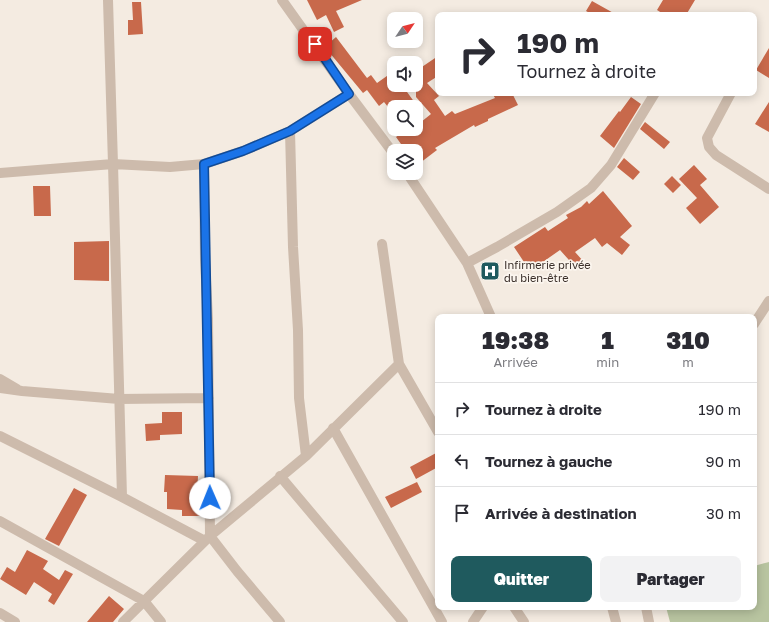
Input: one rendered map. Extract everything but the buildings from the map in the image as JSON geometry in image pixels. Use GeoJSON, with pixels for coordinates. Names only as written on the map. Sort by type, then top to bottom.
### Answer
{"type":"FeatureCollection","features":[{"type":"Feature","properties":{"kind":"street"},"geometry":{"type":"LineString","coordinates":[[108,0],[122,497]]}},
{"type":"Feature","properties":{"kind":"street"},"geometry":{"type":"LineString","coordinates":[[282,0],[387,145]]}},
{"type":"Feature","properties":{"kind":"street"},"geometry":{"type":"LineString","coordinates":[[0,173],[113,164],[170,167],[204,164],[243,151],[290,131],[349,94]]}},
{"type":"Feature","properties":{"kind":"street"},"geometry":{"type":"LineString","coordinates":[[467,262],[497,247],[556,212],[591,188],[612,165],[653,96]]}},
{"type":"Feature","properties":{"kind":"street"},"geometry":{"type":"LineString","coordinates":[[729,96],[707,138],[709,147],[716,155],[769,188]]}},
{"type":"Feature","properties":{"kind":"street"},"geometry":{"type":"LineString","coordinates":[[290,131],[293,247],[298,330],[299,398],[306,456]]}},
{"type":"Feature","properties":{"kind":"street"},"geometry":{"type":"LineString","coordinates":[[204,164],[209,398],[208,538]]}},
{"type":"Feature","properties":{"kind":"street"},"geometry":{"type":"LineString","coordinates":[[412,180],[467,262],[490,314]]}},
{"type":"Feature","properties":{"kind":"street"},"geometry":{"type":"LineString","coordinates":[[382,244],[399,364],[435,427]]}},
{"type":"Feature","properties":{"kind":"street"},"geometry":{"type":"LineString","coordinates":[[757,319],[769,301]]}},
{"type":"Feature","properties":{"kind":"street"},"geometry":{"type":"LineString","coordinates":[[123,622],[208,538],[280,476],[306,456],[399,364]]}},
{"type":"Feature","properties":{"kind":"street"},"geometry":{"type":"LineString","coordinates":[[0,379],[22,392]]}},
{"type":"Feature","properties":{"kind":"street"},"geometry":{"type":"LineString","coordinates":[[0,388],[22,392],[119,399],[209,398]]}},
{"type":"Feature","properties":{"kind":"street"},"geometry":{"type":"LineString","coordinates":[[333,428],[435,610]]}},
{"type":"Feature","properties":{"kind":"street"},"geometry":{"type":"LineString","coordinates":[[0,436],[208,538],[280,622]]}},
{"type":"Feature","properties":{"kind":"street"},"geometry":{"type":"LineString","coordinates":[[280,476],[403,622]]}},
{"type":"Feature","properties":{"kind":"street"},"geometry":{"type":"LineString","coordinates":[[0,521],[144,601],[161,622]]}},
{"type":"Feature","properties":{"kind":"street"},"geometry":{"type":"LineString","coordinates":[[435,610],[442,622]]}},
{"type":"Feature","properties":{"kind":"street"},"geometry":{"type":"LineString","coordinates":[[473,622],[481,610]]}},
{"type":"Feature","properties":{"kind":"street"},"geometry":{"type":"LineString","coordinates":[[516,610],[524,622]]}},
{"type":"Feature","properties":{"kind":"street"},"geometry":{"type":"LineString","coordinates":[[613,610],[616,622]]}},
{"type":"Feature","properties":{"kind":"street"},"geometry":{"type":"LineString","coordinates":[[647,610],[649,622]]}},
{"type":"Feature","properties":{"kind":"street"},"geometry":{"type":"LineString","coordinates":[[0,613],[15,622]]}},
{"type":"Feature","properties":{"kind":"green space"},"geometry":{"type":"Polygon","coordinates":[[[769,562],[769,622],[670,622],[667,610],[757,610],[757,565],[769,562]]]}},
{"type":"Feature","properties":{"kind":"place","name":"Infirmerie privée du bien-être"},"geometry":{"type":"Point","coordinates":[490,271]}},
{"type":"Feature","properties":{"kind":"route"},"geometry":{"type":"LineString","coordinates":[[210,498],[208,319],[205,260],[204,164],[243,151],[290,131],[349,94],[315,44]]}}]}
